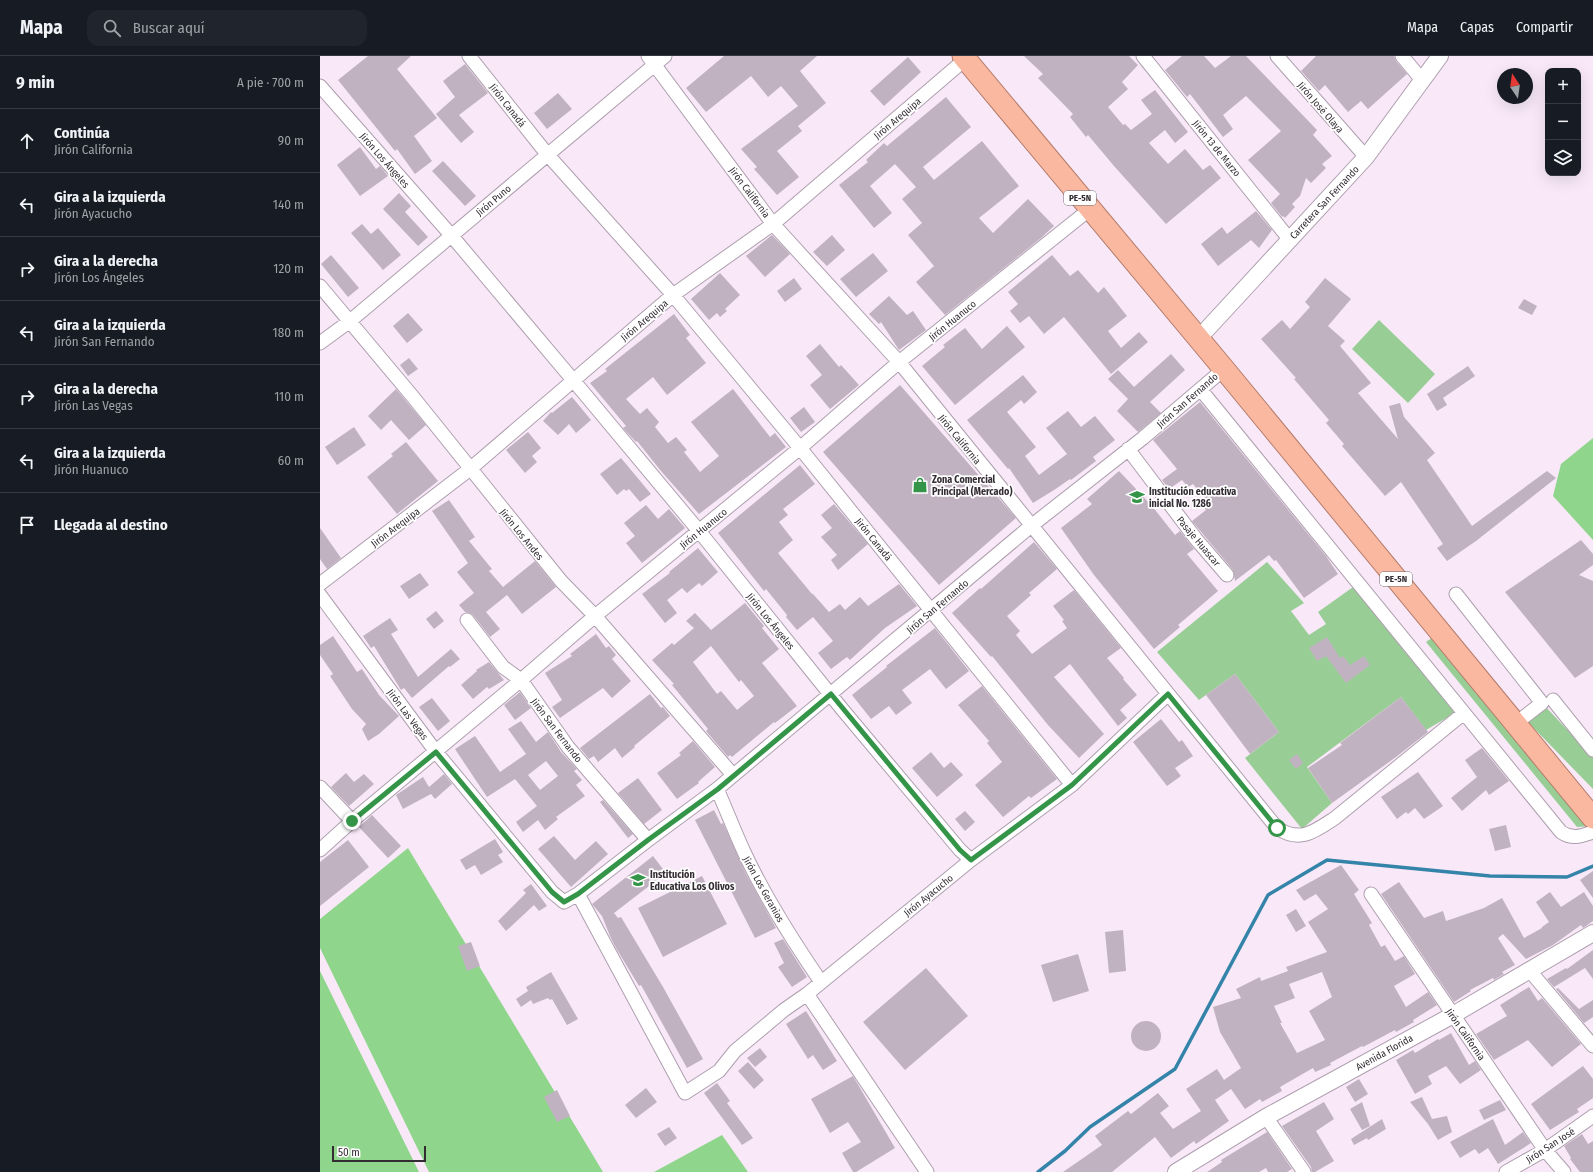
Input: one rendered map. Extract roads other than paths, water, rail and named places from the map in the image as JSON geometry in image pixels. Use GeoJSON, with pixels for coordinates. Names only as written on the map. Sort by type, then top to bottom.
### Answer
{"type":"FeatureCollection","features":[{"type":"Feature","properties":{"kind":"highway","name":"PE-5N"},"geometry":{"type":"LineString","coordinates":[[967,57],[1090,209],[1224,369],[1593,818]]}},
{"type":"Feature","properties":{"kind":"street","name":"Jirón Canadá"},"geometry":{"type":"LineString","coordinates":[[469,56],[547,154],[673,295],[800,448],[1072,785]]}},
{"type":"Feature","properties":{"kind":"street","name":"Jirón Puno"},"geometry":{"type":"LineString","coordinates":[[320,343],[350,321],[547,154],[651,60],[665,56]]}},
{"type":"Feature","properties":{"kind":"street","name":"Jirón 13 de Marzo"},"geometry":{"type":"LineString","coordinates":[[1143,56],[1290,240]]}},
{"type":"Feature","properties":{"kind":"street","name":"Jirón José Olaya"},"geometry":{"type":"LineString","coordinates":[[1277,56],[1366,157]]}},
{"type":"Feature","properties":{"kind":"street"},"geometry":{"type":"LineString","coordinates":[[1402,56],[1422,80]]}},
{"type":"Feature","properties":{"kind":"street","name":"Carretera San Fernando"},"geometry":{"type":"LineString","coordinates":[[1198,339],[1366,157],[1440,56]]}},
{"type":"Feature","properties":{"kind":"street","name":"Jirón Arequipa"},"geometry":{"type":"LineString","coordinates":[[320,584],[470,469],[673,295],[773,224],[967,57]]}},
{"type":"Feature","properties":{"kind":"street","name":"Jirón California"},"geometry":{"type":"LineString","coordinates":[[651,60],[773,224],[899,362],[1277,828],[1285,833],[1298,836],[1314,832],[1330,822],[1464,713]]}},
{"type":"Feature","properties":{"kind":"street","name":"Jirón Los Ángeles"},"geometry":{"type":"LineString","coordinates":[[320,86],[451,235],[573,380],[960,850],[971,860]]}},
{"type":"Feature","properties":{"kind":"street","name":"Jirón Huanuco"},"geometry":{"type":"LineString","coordinates":[[320,850],[352,821],[436,752],[595,616],[800,448],[899,362],[1090,209]]}},
{"type":"Feature","properties":{"kind":"street","name":"Jirón Los Andes"},"geometry":{"type":"LineString","coordinates":[[320,286],[413,396],[560,581],[595,616],[733,775]]}},
{"type":"Feature","properties":{"kind":"street","name":"Jirón San Fernando"},"geometry":{"type":"LineString","coordinates":[[564,902],[578,894],[718,789],[1031,526],[1143,438],[1224,369]]}},
{"type":"Feature","properties":{"kind":"street"},"geometry":{"type":"LineString","coordinates":[[1201,390],[1561,832],[1574,837],[1584,836],[1593,832]]}},
{"type":"Feature","properties":{"kind":"street","name":"Pasaje Huascar"},"geometry":{"type":"LineString","coordinates":[[1128,449],[1196,539],[1227,575]]}},
{"type":"Feature","properties":{"kind":"street"},"geometry":{"type":"LineString","coordinates":[[1456,594],[1542,703],[1515,724]]}},
{"type":"Feature","properties":{"kind":"street","name":"Jirón Las Vegas"},"geometry":{"type":"LineString","coordinates":[[320,595],[436,752],[552,892],[564,902]]}},
{"type":"Feature","properties":{"kind":"street","name":"Jirón San Fernando"},"geometry":{"type":"LineString","coordinates":[[467,620],[503,667],[521,680],[568,747],[648,840]]}},
{"type":"Feature","properties":{"kind":"street","name":"Jirón Ayacucho"},"geometry":{"type":"LineString","coordinates":[[578,894],[685,1093],[719,1071],[735,1051],[971,860],[1072,785],[1168,694]]}},
{"type":"Feature","properties":{"kind":"street"},"geometry":{"type":"LineString","coordinates":[[1552,700],[1593,750]]}},
{"type":"Feature","properties":{"kind":"street"},"geometry":{"type":"LineString","coordinates":[[320,787],[352,821]]}},
{"type":"Feature","properties":{"kind":"street","name":"Jirón Los Geranios"},"geometry":{"type":"LineString","coordinates":[[718,789],[751,866],[791,938],[821,982]]}},
{"type":"Feature","properties":{"kind":"street","name":"Jirón California"},"geometry":{"type":"LineString","coordinates":[[1370,894],[1545,1150],[1564,1172]]}},
{"type":"Feature","properties":{"kind":"street","name":"Avenida Florida"},"geometry":{"type":"LineString","coordinates":[[1176,1172],[1266,1117],[1452,1015],[1593,933]]}},
{"type":"Feature","properties":{"kind":"street"},"geometry":{"type":"LineString","coordinates":[[1530,971],[1593,1046]]}},
{"type":"Feature","properties":{"kind":"street"},"geometry":{"type":"LineString","coordinates":[[807,994],[928,1172]]}},
{"type":"Feature","properties":{"kind":"street","name":"Jirón San José"},"geometry":{"type":"LineString","coordinates":[[1506,1172],[1545,1150],[1593,1116]]}},
{"type":"Feature","properties":{"kind":"street"},"geometry":{"type":"LineString","coordinates":[[1266,1117],[1304,1172]]}},
{"type":"Feature","properties":{"kind":"waterway"},"geometry":{"type":"LineString","coordinates":[[1038,1172],[1065,1151],[1090,1127],[1175,1069],[1268,895],[1327,860],[1490,876],[1567,877],[1593,866]]}},
{"type":"Feature","properties":{"kind":"place","name":"Zona Comercial Principal (Mercado)"},"geometry":{"type":"Point","coordinates":[920,485]}},
{"type":"Feature","properties":{"kind":"place","name":"Institución educativa inicial No. 1286"},"geometry":{"type":"Point","coordinates":[1137,497]}},
{"type":"Feature","properties":{"kind":"place","name":"Institución Educativa Los Olivos"},"geometry":{"type":"Point","coordinates":[638,880]}}]}
